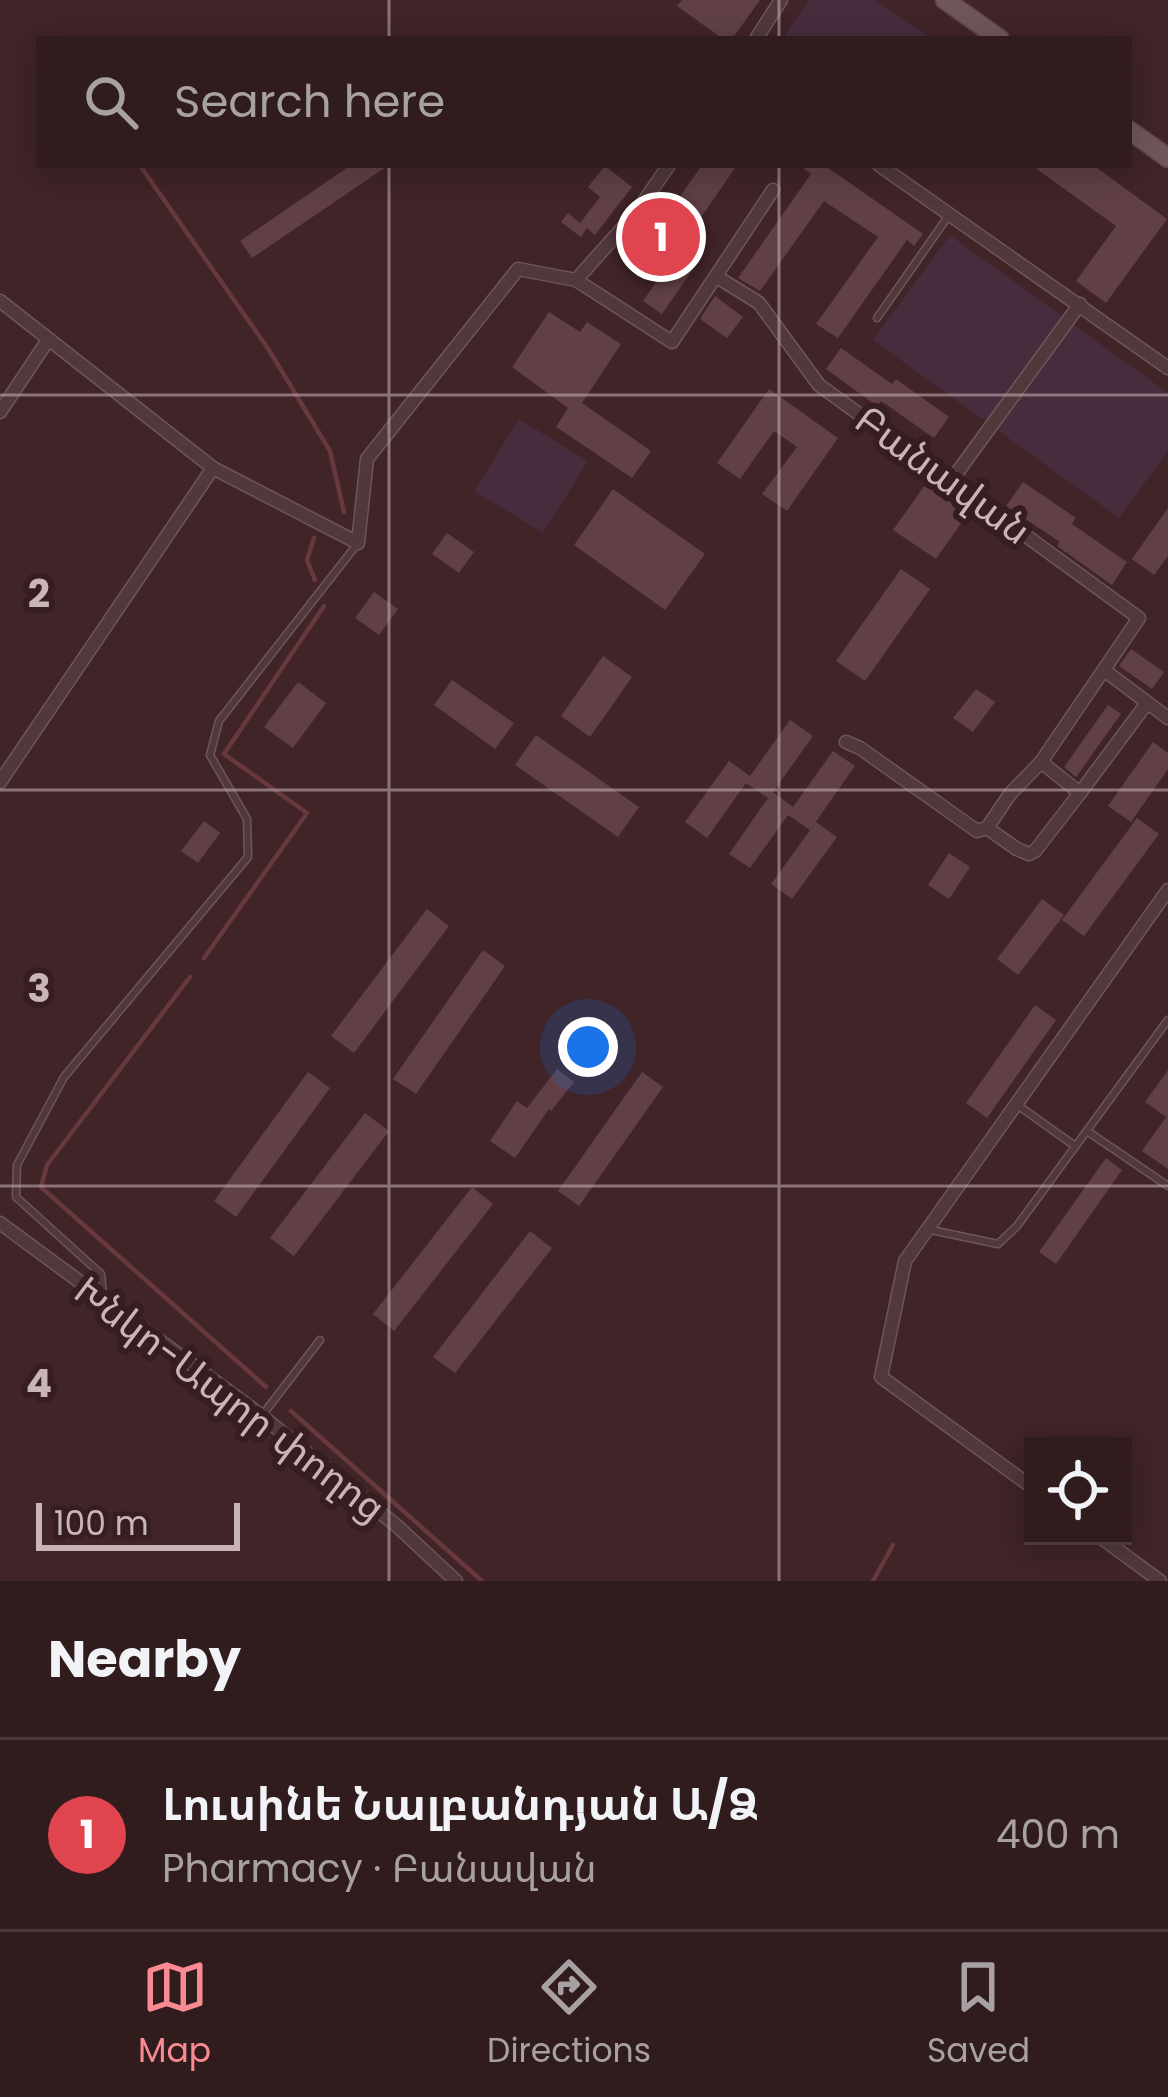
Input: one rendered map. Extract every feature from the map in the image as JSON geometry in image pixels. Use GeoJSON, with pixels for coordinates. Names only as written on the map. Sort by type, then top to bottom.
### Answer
{"type":"FeatureCollection","features":[{"type":"Feature","properties":{"kind":"main road"},"geometry":{"type":"LineString","coordinates":[[945,0],[996,36]]}},
{"type":"Feature","properties":{"kind":"main road"},"geometry":{"type":"LineString","coordinates":[[1132,132],[1168,158]]}},
{"type":"Feature","properties":{"kind":"street"},"geometry":{"type":"LineString","coordinates":[[758,36],[781,0]]}},
{"type":"Feature","properties":{"kind":"street"},"geometry":{"type":"LineString","coordinates":[[576,280],[636,213],[667,168]]}},
{"type":"Feature","properties":{"kind":"street"},"geometry":{"type":"LineString","coordinates":[[882,168],[1168,368]]}},
{"type":"Feature","properties":{"kind":"street"},"geometry":{"type":"LineString","coordinates":[[0,301],[213,468],[358,543],[367,459],[518,269],[576,280],[673,342],[772,190]]}},
{"type":"Feature","properties":{"kind":"street","name":"Բանավան"},"geometry":{"type":"LineString","coordinates":[[717,277],[759,303],[819,385],[1139,618],[1104,670]]}},
{"type":"Feature","properties":{"kind":"street"},"geometry":{"type":"LineString","coordinates":[[951,481],[1080,304]]}},
{"type":"Feature","properties":{"kind":"street"},"geometry":{"type":"LineString","coordinates":[[0,412],[48,340]]}},
{"type":"Feature","properties":{"kind":"street"},"geometry":{"type":"LineString","coordinates":[[0,782],[213,468]]}},
{"type":"Feature","properties":{"kind":"street"},"geometry":{"type":"LineString","coordinates":[[846,742],[977,831],[987,828],[1040,762],[1104,670],[1168,718]]}},
{"type":"Feature","properties":{"kind":"street"},"geometry":{"type":"LineString","coordinates":[[987,828],[1017,849],[1035,851],[1147,703]]}},
{"type":"Feature","properties":{"kind":"street"},"geometry":{"type":"LineString","coordinates":[[1040,762],[1080,793]]}},
{"type":"Feature","properties":{"kind":"street"},"geometry":{"type":"LineString","coordinates":[[1024,1481],[881,1378],[904,1261],[1168,890]]}},
{"type":"Feature","properties":{"kind":"street","name":"Խնկո-Ապոր փողոց"},"geometry":{"type":"LineString","coordinates":[[0,1223],[262,1416],[397,1526],[456,1581]]}},
{"type":"Feature","properties":{"kind":"street"},"geometry":{"type":"LineString","coordinates":[[1111,1545],[1160,1581]]}},
{"type":"Feature","properties":{"kind":"lane"},"geometry":{"type":"LineString","coordinates":[[877,318],[949,215]]}},
{"type":"Feature","properties":{"kind":"lane"},"geometry":{"type":"LineString","coordinates":[[104,1301],[100,1274],[16,1197],[17,1165],[64,1077],[248,857],[248,819],[210,755],[219,721],[358,543]]}},
{"type":"Feature","properties":{"kind":"lane"},"geometry":{"type":"LineString","coordinates":[[928,1229],[998,1244],[1017,1226],[1168,1020]]}},
{"type":"Feature","properties":{"kind":"lane"},"geometry":{"type":"LineString","coordinates":[[1016,1104],[1076,1146]]}},
{"type":"Feature","properties":{"kind":"lane"},"geometry":{"type":"LineString","coordinates":[[1087,1131],[1168,1186]]}},
{"type":"Feature","properties":{"kind":"lane"},"geometry":{"type":"LineString","coordinates":[[262,1416],[320,1340]]}},
{"type":"Feature","properties":{"kind":"shaded area"},"geometry":{"type":"Polygon","coordinates":[[[809,0],[875,0],[929,36],[784,36],[809,0]]]}},
{"type":"Feature","properties":{"kind":"shaded area"},"geometry":{"type":"Polygon","coordinates":[[[950,235],[1168,393],[1168,451],[1119,518],[873,340],[950,235]]]}},
{"type":"Feature","properties":{"kind":"shaded area"},"geometry":{"type":"Polygon","coordinates":[[[519,419],[588,461],[543,533],[474,491],[519,419]]]}},
{"type":"Feature","properties":{"kind":"building"},"geometry":{"type":"Polygon","coordinates":[[[682,0],[760,0],[734,36],[719,36],[677,6],[682,0]]]}},
{"type":"Feature","properties":{"kind":"building"},"geometry":{"type":"Polygon","coordinates":[[[347,168],[385,168],[252,258],[240,241],[347,168]]]}},
{"type":"Feature","properties":{"kind":"building"},"geometry":{"type":"Polygon","coordinates":[[[608,168],[632,187],[595,235],[587,228],[581,237],[561,222],[568,213],[580,223],[600,197],[588,187],[608,168]]]}},
{"type":"Feature","properties":{"kind":"building"},"geometry":{"type":"Polygon","coordinates":[[[700,168],[735,168],[684,242],[661,224],[700,168]]]}},
{"type":"Feature","properties":{"kind":"building"},"geometry":{"type":"Polygon","coordinates":[[[803,168],[828,168],[923,234],[914,246],[907,240],[838,338],[816,324],[878,237],[824,201],[760,291],[738,278],[811,174],[803,168]]]}},
{"type":"Feature","properties":{"kind":"building"},"geometry":{"type":"Polygon","coordinates":[[[1035,168],[1097,168],[1167,219],[1106,303],[1076,281],[1116,226],[1035,168]]]}},
{"type":"Feature","properties":{"kind":"building"},"geometry":{"type":"Polygon","coordinates":[[[684,242],[703,255],[662,314],[643,301],[684,242]]]}},
{"type":"Feature","properties":{"kind":"building"},"geometry":{"type":"Polygon","coordinates":[[[715,296],[743,317],[727,338],[700,319],[715,296]]]}},
{"type":"Feature","properties":{"kind":"building"},"geometry":{"type":"Polygon","coordinates":[[[549,312],[580,332],[587,322],[621,344],[582,403],[651,451],[632,478],[556,427],[568,408],[512,367],[549,312]]]}},
{"type":"Feature","properties":{"kind":"building"},"geometry":{"type":"Polygon","coordinates":[[[841,348],[949,417],[934,438],[881,401],[877,406],[826,369],[841,348]]]}},
{"type":"Feature","properties":{"kind":"building"},"geometry":{"type":"Polygon","coordinates":[[[769,389],[838,438],[787,511],[762,494],[797,447],[774,431],[740,479],[717,463],[769,389]]]}},
{"type":"Feature","properties":{"kind":"building"},"geometry":{"type":"Polygon","coordinates":[[[930,478],[971,509],[936,559],[893,530],[930,478]]]}},
{"type":"Feature","properties":{"kind":"building"},"geometry":{"type":"Polygon","coordinates":[[[1023,482],[1076,518],[1072,524],[1127,562],[1112,585],[1006,506],[1023,482]]]}},
{"type":"Feature","properties":{"kind":"building"},"geometry":{"type":"Polygon","coordinates":[[[613,489],[705,554],[665,610],[574,545],[613,489]]]}},
{"type":"Feature","properties":{"kind":"building"},"geometry":{"type":"Polygon","coordinates":[[[1168,508],[1168,556],[1154,575],[1132,559],[1168,508]]]}},
{"type":"Feature","properties":{"kind":"building"},"geometry":{"type":"Polygon","coordinates":[[[447,533],[474,552],[459,573],[432,554],[447,533]]]}},
{"type":"Feature","properties":{"kind":"building"},"geometry":{"type":"Polygon","coordinates":[[[901,569],[930,589],[865,681],[836,661],[901,569]]]}},
{"type":"Feature","properties":{"kind":"building"},"geometry":{"type":"Polygon","coordinates":[[[374,592],[398,609],[379,635],[355,618],[374,592]]]}},
{"type":"Feature","properties":{"kind":"building"},"geometry":{"type":"Polygon","coordinates":[[[1131,649],[1164,672],[1152,689],[1119,666],[1131,649]]]}},
{"type":"Feature","properties":{"kind":"building"},"geometry":{"type":"Polygon","coordinates":[[[603,656],[632,677],[590,737],[561,716],[603,656]]]}},
{"type":"Feature","properties":{"kind":"building"},"geometry":{"type":"Polygon","coordinates":[[[452,680],[514,723],[495,749],[434,705],[452,680]]]}},
{"type":"Feature","properties":{"kind":"building"},"geometry":{"type":"Polygon","coordinates":[[[298,682],[326,703],[293,748],[264,727],[298,682]]]}},
{"type":"Feature","properties":{"kind":"building"},"geometry":{"type":"Polygon","coordinates":[[[976,689],[995,702],[973,732],[953,718],[976,689]]]}},
{"type":"Feature","properties":{"kind":"building"},"geometry":{"type":"Polygon","coordinates":[[[1108,705],[1121,714],[1076,777],[1064,767],[1108,705]]]}},
{"type":"Feature","properties":{"kind":"building"},"geometry":{"type":"Polygon","coordinates":[[[790,720],[813,736],[773,792],[793,807],[833,751],[855,766],[810,830],[788,815],[750,868],[729,854],[768,798],[746,783],[707,838],[685,822],[729,761],[750,776],[790,720]]]}},
{"type":"Feature","properties":{"kind":"building"},"geometry":{"type":"Polygon","coordinates":[[[536,735],[639,807],[618,837],[515,765],[536,735]]]}},
{"type":"Feature","properties":{"kind":"building"},"geometry":{"type":"Polygon","coordinates":[[[1153,742],[1168,753],[1168,769],[1131,822],[1108,806],[1153,742]]]}},
{"type":"Feature","properties":{"kind":"building"},"geometry":{"type":"Polygon","coordinates":[[[1137,818],[1159,834],[1084,936],[1062,920],[1137,818]]]}},
{"type":"Feature","properties":{"kind":"building"},"geometry":{"type":"Polygon","coordinates":[[[204,821],[220,833],[198,863],[181,851],[204,821]]]}},
{"type":"Feature","properties":{"kind":"building"},"geometry":{"type":"Polygon","coordinates":[[[816,822],[837,837],[792,899],[771,884],[816,822]]]}},
{"type":"Feature","properties":{"kind":"building"},"geometry":{"type":"Polygon","coordinates":[[[949,853],[970,867],[949,899],[928,885],[949,853]]]}},
{"type":"Feature","properties":{"kind":"building"},"geometry":{"type":"Polygon","coordinates":[[[1042,899],[1064,915],[1018,975],[997,959],[1042,899]]]}},
{"type":"Feature","properties":{"kind":"building"},"geometry":{"type":"Polygon","coordinates":[[[427,909],[449,926],[354,1053],[331,1036],[427,909]]]}},
{"type":"Feature","properties":{"kind":"building"},"geometry":{"type":"Polygon","coordinates":[[[483,950],[505,966],[416,1094],[393,1079],[483,950]]]}},
{"type":"Feature","properties":{"kind":"building"},"geometry":{"type":"Polygon","coordinates":[[[1035,1005],[1056,1020],[987,1118],[966,1103],[1035,1005]]]}},
{"type":"Feature","properties":{"kind":"building"},"geometry":{"type":"Polygon","coordinates":[[[557,1069],[574,1082],[515,1158],[490,1141],[517,1101],[527,1108],[557,1069]]]}},
{"type":"Feature","properties":{"kind":"building"},"geometry":{"type":"Polygon","coordinates":[[[1168,1070],[1168,1169],[1142,1151],[1166,1117],[1145,1102],[1168,1070]]]}},
{"type":"Feature","properties":{"kind":"building"},"geometry":{"type":"Polygon","coordinates":[[[308,1072],[330,1088],[236,1217],[214,1201],[308,1072]]]}},
{"type":"Feature","properties":{"kind":"building"},"geometry":{"type":"Polygon","coordinates":[[[642,1072],[663,1087],[579,1206],[558,1191],[642,1072]]]}},
{"type":"Feature","properties":{"kind":"building"},"geometry":{"type":"Polygon","coordinates":[[[365,1113],[389,1131],[294,1256],[270,1238],[365,1113]]]}},
{"type":"Feature","properties":{"kind":"building"},"geometry":{"type":"Polygon","coordinates":[[[1106,1158],[1122,1170],[1056,1264],[1039,1252],[1106,1158]]]}},
{"type":"Feature","properties":{"kind":"building"},"geometry":{"type":"Polygon","coordinates":[[[472,1187],[493,1204],[394,1331],[373,1314],[472,1187]]]}},
{"type":"Feature","properties":{"kind":"building"},"geometry":{"type":"Polygon","coordinates":[[[530,1231],[552,1248],[455,1373],[433,1357],[530,1231]]]}},
{"type":"Feature","properties":{"kind":"waterway"},"geometry":{"type":"LineString","coordinates":[[142,168],[269,350],[330,451],[344,512]]}},
{"type":"Feature","properties":{"kind":"waterway"},"geometry":{"type":"LineString","coordinates":[[314,538],[307,560],[315,580]]}},
{"type":"Feature","properties":{"kind":"waterway"},"geometry":{"type":"LineString","coordinates":[[204,958],[307,813],[224,754],[324,606]]}},
{"type":"Feature","properties":{"kind":"waterway"},"geometry":{"type":"LineString","coordinates":[[190,977],[47,1165],[41,1187],[266,1387]]}},
{"type":"Feature","properties":{"kind":"waterway"},"geometry":{"type":"LineString","coordinates":[[291,1411],[482,1581]]}},
{"type":"Feature","properties":{"kind":"waterway"},"geometry":{"type":"LineString","coordinates":[[873,1581],[893,1545]]}},
{"type":"Feature","properties":{"kind":"place","name":"Լուսինե Նալբանդյան Ա/Ձ"},"geometry":{"type":"Point","coordinates":[661,237]}}]}
